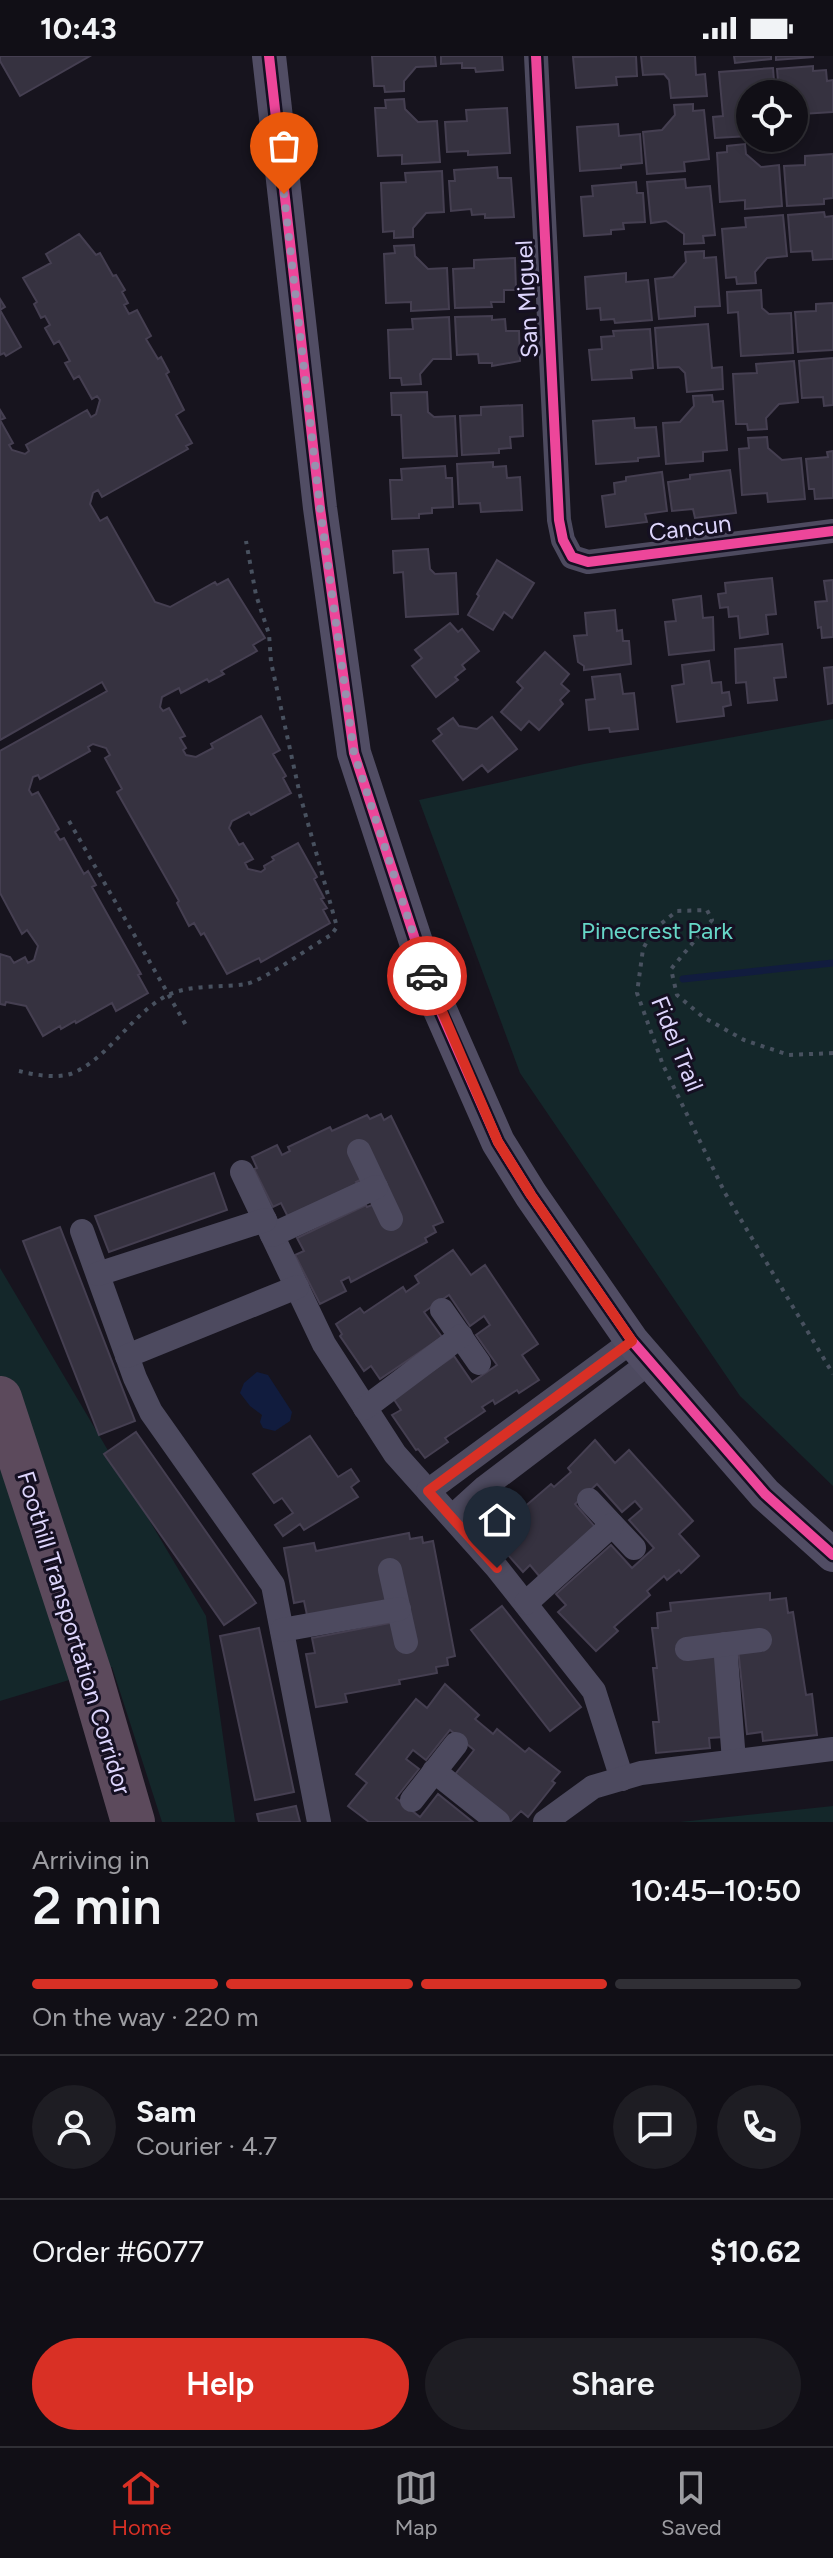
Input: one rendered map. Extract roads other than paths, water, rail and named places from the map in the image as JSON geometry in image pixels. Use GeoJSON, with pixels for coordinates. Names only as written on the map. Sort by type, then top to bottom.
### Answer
{"type":"FeatureCollection","features":[{"type":"Feature","properties":{"kind":"highway","name":"Foothill Transportation Corridor"},"geometry":{"type":"LineString","coordinates":[[0,1398],[90,1674],[133,1822]]}},
{"type":"Feature","properties":{"kind":"main road"},"geometry":{"type":"LineString","coordinates":[[269,56],[320,508],[354,753],[433,994],[498,1142],[531,1195],[641,1352],[765,1494],[833,1555]]}},
{"type":"Feature","properties":{"kind":"street","name":"San Miguel"},"geometry":{"type":"LineString","coordinates":[[536,56],[551,378],[559,520],[563,540]]}},
{"type":"Feature","properties":{"kind":"street","name":"Cancun"},"geometry":{"type":"LineString","coordinates":[[563,540],[572,557],[588,562],[833,531]]}},
{"type":"Feature","properties":{"kind":"street"},"geometry":{"type":"LineString","coordinates":[[359,1151],[391,1219]]}},
{"type":"Feature","properties":{"kind":"street"},"geometry":{"type":"LineString","coordinates":[[242,1172],[324,1344],[395,1454],[526,1603],[594,1691],[622,1779]]}},
{"type":"Feature","properties":{"kind":"street"},"geometry":{"type":"LineString","coordinates":[[98,1274],[268,1228],[376,1187]]}},
{"type":"Feature","properties":{"kind":"street"},"geometry":{"type":"LineString","coordinates":[[82,1231],[127,1356],[151,1412],[273,1585],[319,1822]]}},
{"type":"Feature","properties":{"kind":"street"},"geometry":{"type":"LineString","coordinates":[[127,1356],[297,1287]]}},
{"type":"Feature","properties":{"kind":"street"},"geometry":{"type":"LineString","coordinates":[[442,1310],[479,1363]]}},
{"type":"Feature","properties":{"kind":"street"},"geometry":{"type":"LineString","coordinates":[[365,1408],[461,1336]]}},
{"type":"Feature","properties":{"kind":"street"},"geometry":{"type":"LineString","coordinates":[[428,1491],[641,1352]]}},
{"type":"Feature","properties":{"kind":"street"},"geometry":{"type":"LineString","coordinates":[[452,1517],[641,1352]]}},
{"type":"Feature","properties":{"kind":"street"},"geometry":{"type":"LineString","coordinates":[[589,1500],[634,1548]]}},
{"type":"Feature","properties":{"kind":"street"},"geometry":{"type":"LineString","coordinates":[[526,1603],[612,1525]]}},
{"type":"Feature","properties":{"kind":"street"},"geometry":{"type":"LineString","coordinates":[[390,1570],[406,1642]]}},
{"type":"Feature","properties":{"kind":"street"},"geometry":{"type":"LineString","coordinates":[[282,1630],[399,1609]]}},
{"type":"Feature","properties":{"kind":"street"},"geometry":{"type":"LineString","coordinates":[[687,1649],[760,1640]]}},
{"type":"Feature","properties":{"kind":"street"},"geometry":{"type":"LineString","coordinates":[[725,1644],[734,1761]]}},
{"type":"Feature","properties":{"kind":"street"},"geometry":{"type":"LineString","coordinates":[[412,1800],[456,1744]]}},
{"type":"Feature","properties":{"kind":"street"},"geometry":{"type":"LineString","coordinates":[[545,1822],[593,1787],[641,1773],[833,1749]]}},
{"type":"Feature","properties":{"kind":"street"},"geometry":{"type":"LineString","coordinates":[[434,1771],[498,1822]]}},
{"type":"Feature","properties":{"kind":"water"},"geometry":{"type":"Polygon","coordinates":[[[257,1372],[268,1375],[292,1412],[290,1421],[275,1431],[263,1428],[260,1422],[262,1415],[240,1393],[244,1383],[257,1372]]]}},
{"type":"Feature","properties":{"kind":"waterway"},"geometry":{"type":"LineString","coordinates":[[683,979],[833,963]]}},
{"type":"Feature","properties":{"kind":"park label","name":"Pinecrest Park"},"geometry":{"type":"Point","coordinates":[657,931]}}]}
